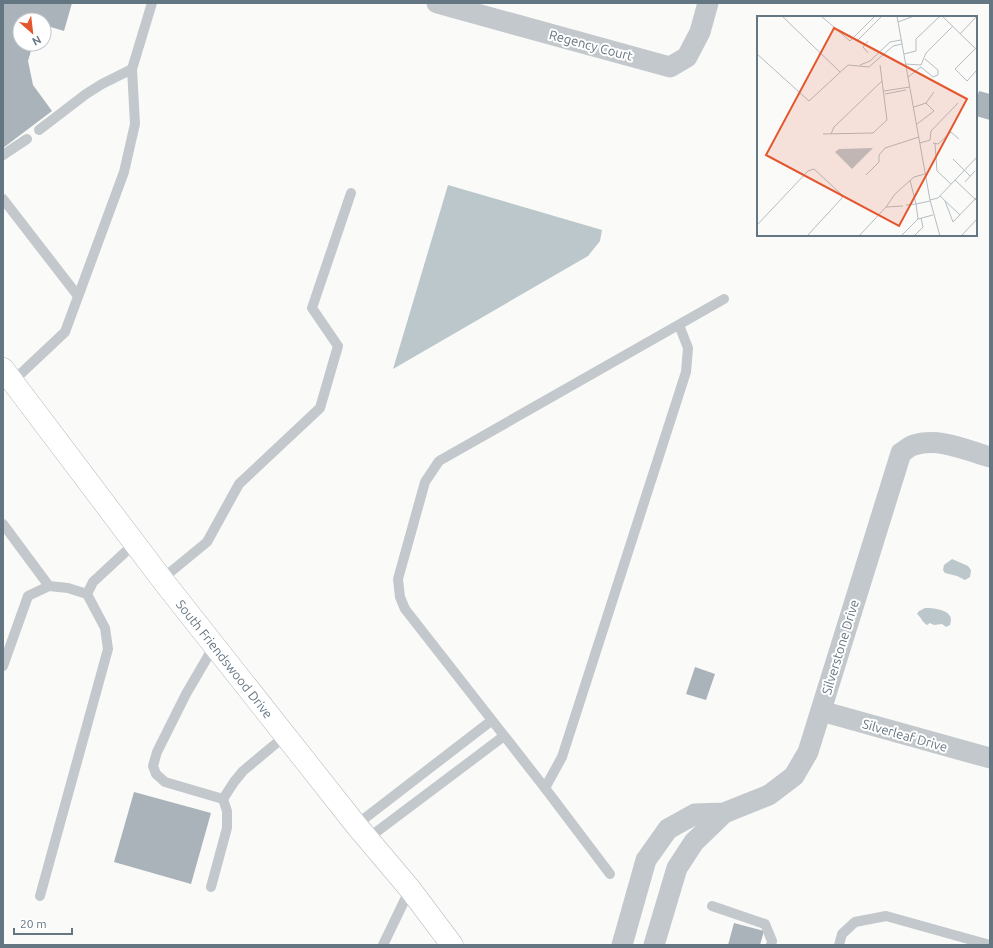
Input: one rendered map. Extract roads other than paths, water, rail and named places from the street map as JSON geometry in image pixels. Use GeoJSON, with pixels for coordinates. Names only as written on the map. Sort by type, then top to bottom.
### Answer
{"type":"FeatureCollection","features":[{"type":"Feature","properties":{"kind":"main road","name":"South Friendswood Drive"},"geometry":{"type":"LineString","coordinates":[[8,375],[134,543],[214,646],[361,832],[410,888],[452,945]]}},
{"type":"Feature","properties":{"kind":"street","name":"Regency Court"},"geometry":{"type":"LineString","coordinates":[[437,3],[670,67],[687,57],[700,32],[708,3]]}},
{"type":"Feature","properties":{"kind":"street","name":"Silverstone Drive"},"geometry":{"type":"LineString","coordinates":[[622,945],[646,860],[668,829],[695,814],[724,812],[769,796],[794,776],[808,752],[901,454],[912,445],[930,442],[990,456]]}},
{"type":"Feature","properties":{"kind":"street","name":"Silverleaf Drive"},"geometry":{"type":"LineString","coordinates":[[820,711],[990,758]]}},
{"type":"Feature","properties":{"kind":"street","name":"Silverstone Drive"},"geometry":{"type":"LineString","coordinates":[[654,945],[677,868],[694,842],[724,812]]}},
{"type":"Feature","properties":{"kind":"lane"},"geometry":{"type":"LineString","coordinates":[[8,375],[65,332],[124,172],[135,124],[132,69],[152,3]]}},
{"type":"Feature","properties":{"kind":"lane"},"geometry":{"type":"LineString","coordinates":[[39,130],[86,94],[132,69]]}},
{"type":"Feature","properties":{"kind":"lane"},"geometry":{"type":"LineString","coordinates":[[3,155],[27,139]]}},
{"type":"Feature","properties":{"kind":"lane"},"geometry":{"type":"LineString","coordinates":[[162,579],[206,542],[239,484],[320,408],[338,346],[312,308],[351,193]]}},
{"type":"Feature","properties":{"kind":"lane"},"geometry":{"type":"LineString","coordinates":[[3,199],[78,296]]}},
{"type":"Feature","properties":{"kind":"lane"},"geometry":{"type":"LineString","coordinates":[[610,874],[545,788],[405,609],[400,596],[398,578],[426,482],[439,461],[724,299]]}},
{"type":"Feature","properties":{"kind":"lane"},"geometry":{"type":"LineString","coordinates":[[545,788],[562,757],[686,372],[688,348],[679,325]]}},
{"type":"Feature","properties":{"kind":"lane"},"geometry":{"type":"LineString","coordinates":[[3,524],[49,586]]}},
{"type":"Feature","properties":{"kind":"lane"},"geometry":{"type":"LineString","coordinates":[[87,594],[93,582],[134,543]]}},
{"type":"Feature","properties":{"kind":"lane"},"geometry":{"type":"LineString","coordinates":[[3,666],[28,596],[49,586],[68,588],[87,594],[105,628],[108,649],[40,896]]}},
{"type":"Feature","properties":{"kind":"lane"},"geometry":{"type":"LineString","coordinates":[[214,646],[186,694],[157,752],[153,766],[156,774],[165,782],[223,799]]}},
{"type":"Feature","properties":{"kind":"lane"},"geometry":{"type":"LineString","coordinates":[[361,832],[491,720]]}},
{"type":"Feature","properties":{"kind":"lane"},"geometry":{"type":"LineString","coordinates":[[223,799],[243,771],[285,736]]}},
{"type":"Feature","properties":{"kind":"lane"},"geometry":{"type":"LineString","coordinates":[[361,832],[504,736]]}},
{"type":"Feature","properties":{"kind":"lane"},"geometry":{"type":"LineString","coordinates":[[211,887],[227,828],[227,811],[223,799]]}},
{"type":"Feature","properties":{"kind":"lane"},"geometry":{"type":"LineString","coordinates":[[383,945],[410,888]]}},
{"type":"Feature","properties":{"kind":"lane"},"geometry":{"type":"LineString","coordinates":[[712,906],[765,924],[771,943]]}},
{"type":"Feature","properties":{"kind":"lane"},"geometry":{"type":"LineString","coordinates":[[839,945],[842,934],[855,922],[886,916],[990,945]]}}]}
